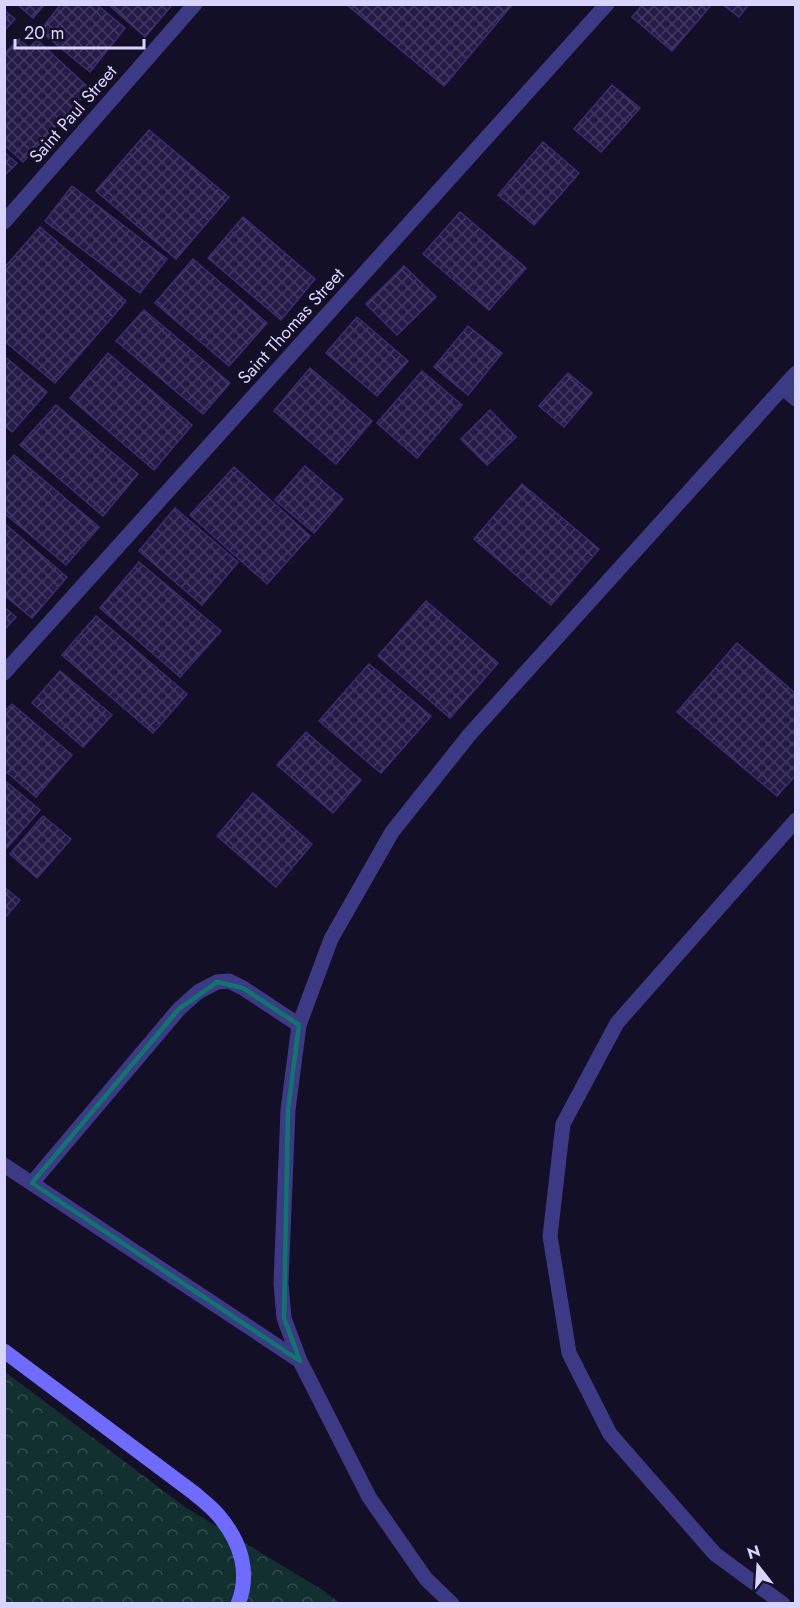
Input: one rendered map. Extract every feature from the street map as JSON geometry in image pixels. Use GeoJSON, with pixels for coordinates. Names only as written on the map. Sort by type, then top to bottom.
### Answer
{"type":"FeatureCollection","features":[{"type":"Feature","properties":{"kind":"street","name":"Saint Paul Street"},"geometry":{"type":"LineString","coordinates":[[4,222],[195,4]]}},
{"type":"Feature","properties":{"kind":"street","name":"Saint Thomas Street"},"geometry":{"type":"LineString","coordinates":[[4,673],[607,4]]}},
{"type":"Feature","properties":{"kind":"street"},"geometry":{"type":"LineString","coordinates":[[452,1604],[426,1579],[369,1497],[300,1361],[284,1318],[281,1282],[288,1110],[299,1025],[331,939],[392,832],[470,734],[795,373]]}},
{"type":"Feature","properties":{"kind":"street"},"geometry":{"type":"LineString","coordinates":[[783,388],[795,399]]}},
{"type":"Feature","properties":{"kind":"street"},"geometry":{"type":"LineString","coordinates":[[783,1604],[715,1554],[610,1434],[569,1353],[550,1236],[563,1124],[617,1023],[795,820]]}},
{"type":"Feature","properties":{"kind":"street"},"geometry":{"type":"LineString","coordinates":[[32,1183],[179,1009],[198,992],[217,982],[229,981],[299,1025]]}},
{"type":"Feature","properties":{"kind":"street"},"geometry":{"type":"LineString","coordinates":[[4,1165],[300,1361]]}},
{"type":"Feature","properties":{"kind":"street"},"geometry":{"type":"LineString","coordinates":[[4,1351],[194,1493],[218,1514],[235,1538],[244,1565],[243,1591],[238,1604]]}},
{"type":"Feature","properties":{"kind":"highlighted area"},"geometry":{"type":"Polygon","coordinates":[[[217,982],[243,988],[299,1025],[288,1110],[284,1318],[300,1361],[32,1183],[179,1009],[217,982]]]}},
{"type":"Feature","properties":{"kind":"green space"},"geometry":{"type":"Polygon","coordinates":[[[4,1371],[185,1507],[321,1589],[340,1603],[5,1603],[4,1371]]]}},
{"type":"Feature","properties":{"kind":"building"},"geometry":{"type":"Polygon","coordinates":[[[17,4],[45,4],[33,18],[17,4]]]}},
{"type":"Feature","properties":{"kind":"building"},"geometry":{"type":"Polygon","coordinates":[[[61,4],[96,4],[125,28],[90,72],[40,31],[61,4]]]}},
{"type":"Feature","properties":{"kind":"building"},"geometry":{"type":"Polygon","coordinates":[[[108,4],[173,4],[145,37],[108,4]]]}},
{"type":"Feature","properties":{"kind":"building"},"geometry":{"type":"Polygon","coordinates":[[[346,4],[512,4],[512,5],[444,86],[346,4]]]}},
{"type":"Feature","properties":{"kind":"building"},"geometry":{"type":"Polygon","coordinates":[[[643,4],[712,4],[672,51],[632,17],[643,4]]]}},
{"type":"Feature","properties":{"kind":"building"},"geometry":{"type":"Polygon","coordinates":[[[722,4],[749,4],[739,17],[722,4]]]}},
{"type":"Feature","properties":{"kind":"building"},"geometry":{"type":"Polygon","coordinates":[[[4,10],[15,19],[4,31],[4,10]]]}},
{"type":"Feature","properties":{"kind":"building"},"geometry":{"type":"Polygon","coordinates":[[[19,39],[29,48],[37,40],[90,89],[23,162],[4,145],[4,54],[19,39]]]}},
{"type":"Feature","properties":{"kind":"building"},"geometry":{"type":"Polygon","coordinates":[[[612,85],[640,108],[601,152],[574,129],[612,85]]]}},
{"type":"Feature","properties":{"kind":"building"},"geometry":{"type":"Polygon","coordinates":[[[149,130],[229,197],[176,259],[96,191],[149,130]]]}},
{"type":"Feature","properties":{"kind":"building"},"geometry":{"type":"Polygon","coordinates":[[[543,142],[579,173],[534,225],[498,195],[543,142]]]}},
{"type":"Feature","properties":{"kind":"building"},"geometry":{"type":"Polygon","coordinates":[[[4,152],[17,163],[4,176],[4,152]]]}},
{"type":"Feature","properties":{"kind":"building"},"geometry":{"type":"Polygon","coordinates":[[[72,186],[167,259],[140,293],[45,221],[72,186]]]}},
{"type":"Feature","properties":{"kind":"building"},"geometry":{"type":"Polygon","coordinates":[[[460,212],[526,268],[489,310],[423,254],[460,212]]]}},
{"type":"Feature","properties":{"kind":"building"},"geometry":{"type":"Polygon","coordinates":[[[243,217],[315,279],[281,320],[208,258],[243,217]]]}},
{"type":"Feature","properties":{"kind":"building"},"geometry":{"type":"Polygon","coordinates":[[[40,227],[126,301],[55,383],[4,341],[4,268],[40,227]]]}},
{"type":"Feature","properties":{"kind":"building"},"geometry":{"type":"Polygon","coordinates":[[[193,259],[267,323],[229,366],[155,303],[193,259]]]}},
{"type":"Feature","properties":{"kind":"building"},"geometry":{"type":"Polygon","coordinates":[[[404,266],[436,297],[397,335],[366,304],[404,266]]]}},
{"type":"Feature","properties":{"kind":"building"},"geometry":{"type":"Polygon","coordinates":[[[144,310],[230,383],[203,414],[116,341],[144,310]]]}},
{"type":"Feature","properties":{"kind":"building"},"geometry":{"type":"Polygon","coordinates":[[[357,317],[408,361],[377,396],[326,353],[357,317]]]}},
{"type":"Feature","properties":{"kind":"building"},"geometry":{"type":"Polygon","coordinates":[[[468,326],[502,353],[468,395],[434,367],[468,326]]]}},
{"type":"Feature","properties":{"kind":"building"},"geometry":{"type":"Polygon","coordinates":[[[108,353],[192,425],[154,470],[70,398],[108,353]]]}},
{"type":"Feature","properties":{"kind":"building"},"geometry":{"type":"Polygon","coordinates":[[[4,356],[47,392],[12,432],[4,425],[4,356]]]}},
{"type":"Feature","properties":{"kind":"building"},"geometry":{"type":"Polygon","coordinates":[[[310,368],[372,421],[336,464],[274,411],[310,368]]]}},
{"type":"Feature","properties":{"kind":"building"},"geometry":{"type":"Polygon","coordinates":[[[422,371],[462,405],[417,458],[377,423],[422,371]]]}},
{"type":"Feature","properties":{"kind":"building"},"geometry":{"type":"Polygon","coordinates":[[[568,373],[592,393],[564,427],[539,406],[568,373]]]}},
{"type":"Feature","properties":{"kind":"building"},"geometry":{"type":"Polygon","coordinates":[[[56,405],[138,474],[103,516],[20,445],[56,405]]]}},
{"type":"Feature","properties":{"kind":"building"},"geometry":{"type":"Polygon","coordinates":[[[490,410],[516,437],[487,465],[461,439],[490,410]]]}},
{"type":"Feature","properties":{"kind":"building"},"geometry":{"type":"Polygon","coordinates":[[[14,455],[99,527],[66,565],[4,513],[4,466],[14,455]]]}},
{"type":"Feature","properties":{"kind":"building"},"geometry":{"type":"Polygon","coordinates":[[[305,466],[343,499],[314,533],[275,500],[305,466]]]}},
{"type":"Feature","properties":{"kind":"building"},"geometry":{"type":"Polygon","coordinates":[[[234,467],[310,536],[267,584],[190,515],[234,467]]]}},
{"type":"Feature","properties":{"kind":"building"},"geometry":{"type":"Polygon","coordinates":[[[522,484],[599,549],[551,605],[474,539],[522,484]]]}},
{"type":"Feature","properties":{"kind":"building"},"geometry":{"type":"Polygon","coordinates":[[[175,508],[238,562],[202,605],[139,551],[175,508]]]}},
{"type":"Feature","properties":{"kind":"building"},"geometry":{"type":"Polygon","coordinates":[[[4,523],[67,577],[32,618],[4,595],[4,523]]]}},
{"type":"Feature","properties":{"kind":"building"},"geometry":{"type":"Polygon","coordinates":[[[139,562],[221,631],[180,677],[100,608],[139,562]]]}},
{"type":"Feature","properties":{"kind":"building"},"geometry":{"type":"Polygon","coordinates":[[[426,601],[498,663],[450,718],[378,656],[426,601]]]}},
{"type":"Feature","properties":{"kind":"building"},"geometry":{"type":"Polygon","coordinates":[[[4,607],[16,617],[4,630],[4,607]]]}},
{"type":"Feature","properties":{"kind":"building"},"geometry":{"type":"Polygon","coordinates":[[[96,616],[187,694],[153,733],[62,655],[96,616]]]}},
{"type":"Feature","properties":{"kind":"building"},"geometry":{"type":"Polygon","coordinates":[[[737,643],[796,694],[796,775],[777,796],[677,712],[737,643]]]}},
{"type":"Feature","properties":{"kind":"building"},"geometry":{"type":"Polygon","coordinates":[[[369,664],[431,716],[381,773],[319,721],[369,664]]]}},
{"type":"Feature","properties":{"kind":"building"},"geometry":{"type":"Polygon","coordinates":[[[60,671],[112,715],[83,747],[32,703],[60,671]]]}},
{"type":"Feature","properties":{"kind":"building"},"geometry":{"type":"Polygon","coordinates":[[[12,704],[72,755],[36,797],[4,770],[4,712],[12,704]]]}},
{"type":"Feature","properties":{"kind":"building"},"geometry":{"type":"Polygon","coordinates":[[[306,732],[361,780],[333,813],[277,765],[306,732]]]}},
{"type":"Feature","properties":{"kind":"building"},"geometry":{"type":"Polygon","coordinates":[[[4,780],[40,810],[4,851],[4,780]]]}},
{"type":"Feature","properties":{"kind":"building"},"geometry":{"type":"Polygon","coordinates":[[[253,793],[312,844],[276,887],[217,836],[253,793]]]}},
{"type":"Feature","properties":{"kind":"building"},"geometry":{"type":"Polygon","coordinates":[[[43,816],[71,839],[37,878],[10,854],[43,816]]]}},
{"type":"Feature","properties":{"kind":"building"},"geometry":{"type":"Polygon","coordinates":[[[4,887],[20,900],[4,919],[4,887]]]}}]}
